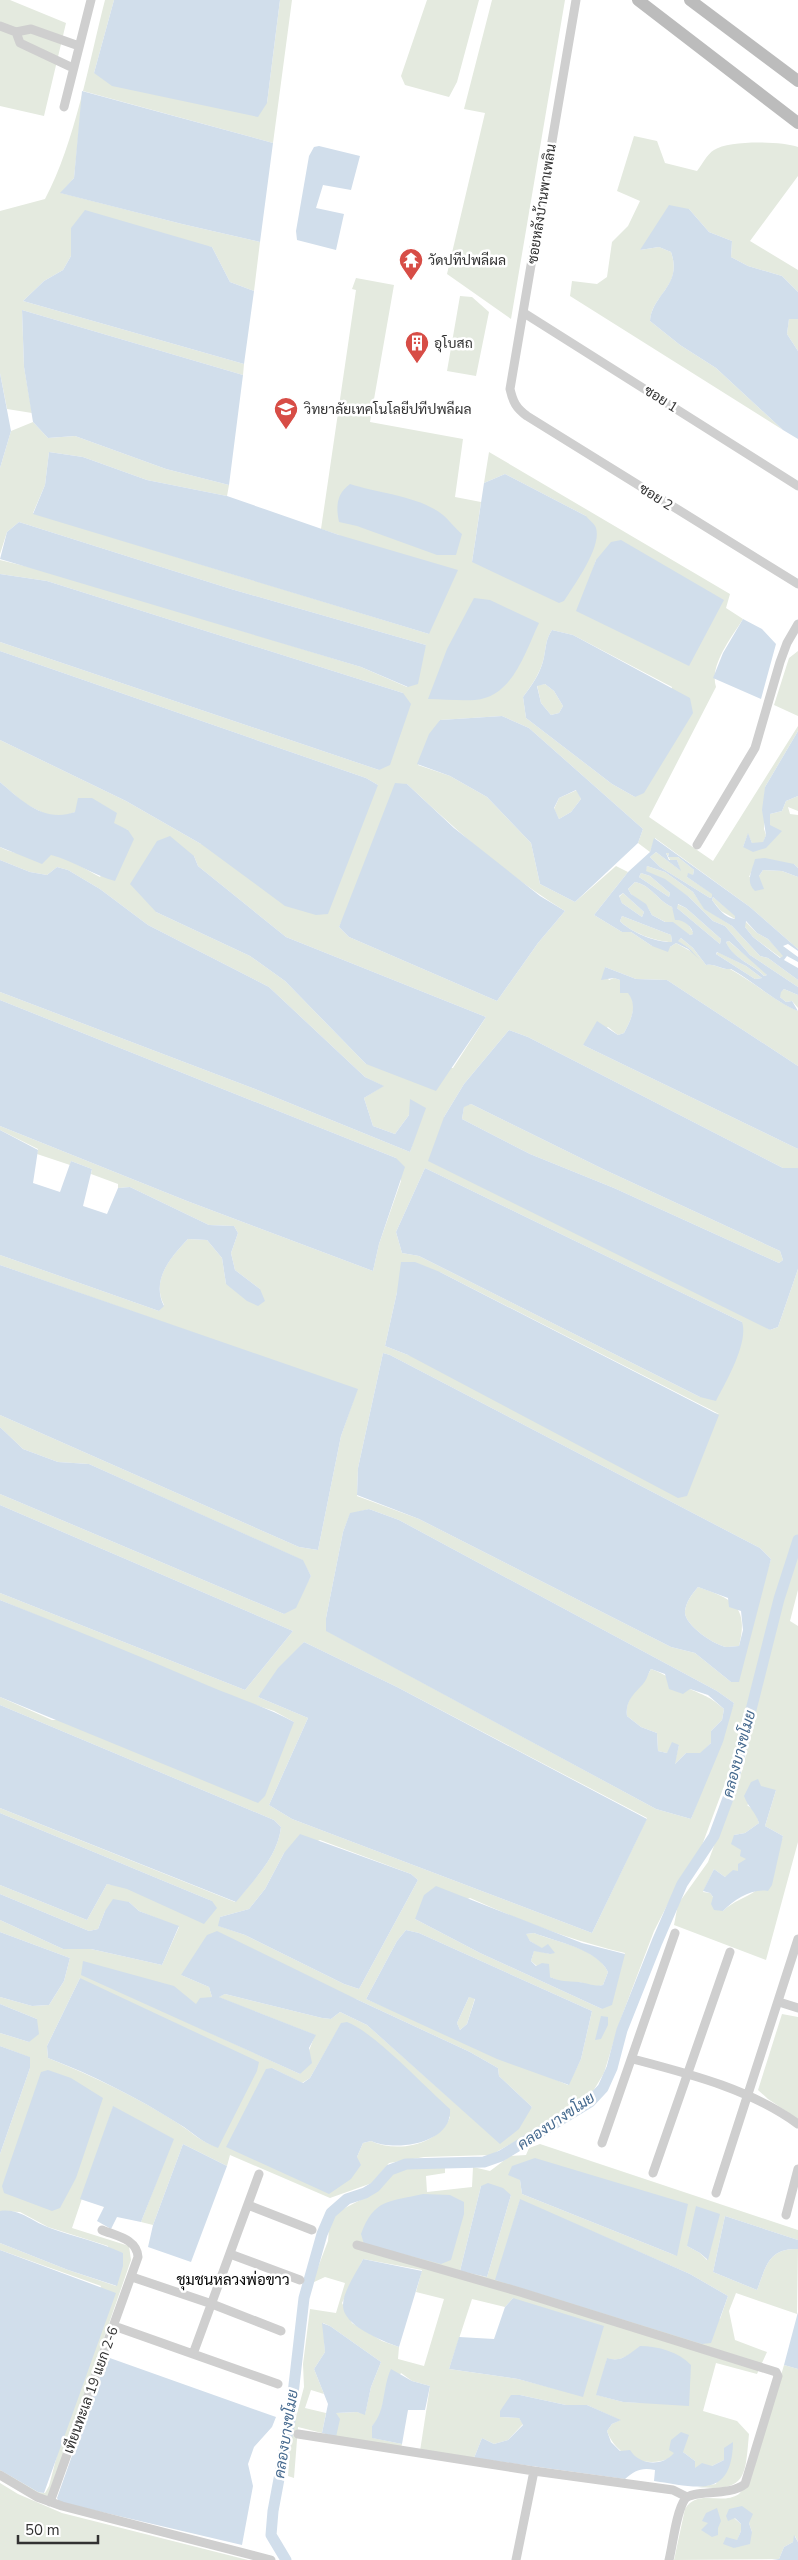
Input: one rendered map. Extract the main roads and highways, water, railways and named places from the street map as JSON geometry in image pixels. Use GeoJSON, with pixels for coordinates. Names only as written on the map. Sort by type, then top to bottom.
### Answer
{"type":"FeatureCollection","features":[{"type":"Feature","properties":{"kind":"main road"},"geometry":{"type":"LineString","coordinates":[[638,0],[798,123]]}},
{"type":"Feature","properties":{"kind":"main road"},"geometry":{"type":"LineString","coordinates":[[690,0],[798,81]]}},
{"type":"Feature","properties":{"kind":"water"},"geometry":{"type":"Polygon","coordinates":[[[114,0],[280,0],[267,103],[258,117],[112,86],[94,73],[114,0]]]}},
{"type":"Feature","properties":{"kind":"water"},"geometry":{"type":"Polygon","coordinates":[[[82,91],[273,143],[260,242],[60,193],[74,178],[82,91]]]}},
{"type":"Feature","properties":{"kind":"water"},"geometry":{"type":"Polygon","coordinates":[[[319,146],[360,156],[351,190],[323,185],[316,208],[344,214],[336,250],[297,240],[296,231],[309,156],[314,147],[319,146]]]}},
{"type":"Feature","properties":{"kind":"water"},"geometry":{"type":"Polygon","coordinates":[[[669,205],[689,209],[709,232],[732,241],[731,257],[748,266],[782,276],[798,292],[798,319],[789,319],[787,334],[798,351],[798,439],[783,430],[716,368],[680,345],[650,321],[656,304],[670,282],[674,264],[671,252],[659,247],[640,250],[669,205]]]}},
{"type":"Feature","properties":{"kind":"water"},"geometry":{"type":"Polygon","coordinates":[[[85,210],[212,247],[230,282],[254,291],[244,364],[23,301],[44,281],[63,270],[71,256],[71,228],[85,210]]]}},
{"type":"Feature","properties":{"kind":"water"},"geometry":{"type":"Polygon","coordinates":[[[22,310],[243,375],[229,485],[166,469],[75,436],[48,438],[33,422],[24,367],[22,310]]]}},
{"type":"Feature","properties":{"kind":"water"},"geometry":{"type":"Polygon","coordinates":[[[0,373],[11,431],[0,468],[0,373]]]}},
{"type":"Feature","properties":{"kind":"water"},"geometry":{"type":"Polygon","coordinates":[[[49,452],[83,457],[147,480],[227,496],[339,535],[458,570],[429,634],[33,514],[45,485],[49,452]]]}},
{"type":"Feature","properties":{"kind":"water"},"geometry":{"type":"Polygon","coordinates":[[[505,474],[586,516],[596,528],[597,536],[591,555],[564,601],[559,603],[472,562],[484,483],[505,474]]]}},
{"type":"Feature","properties":{"kind":"water"},"geometry":{"type":"Polygon","coordinates":[[[350,484],[411,499],[434,509],[462,534],[456,555],[437,555],[357,526],[339,522],[338,501],[342,492],[350,484]]]}},
{"type":"Feature","properties":{"kind":"water"},"geometry":{"type":"Polygon","coordinates":[[[19,522],[231,589],[426,645],[418,684],[408,687],[361,667],[0,559],[7,532],[19,522]]]}},
{"type":"Feature","properties":{"kind":"water"},"geometry":{"type":"Polygon","coordinates":[[[621,540],[724,600],[689,666],[576,611],[596,560],[611,542],[621,540]]]}},
{"type":"Feature","properties":{"kind":"water"},"geometry":{"type":"Polygon","coordinates":[[[0,574],[47,581],[403,693],[411,704],[390,765],[379,770],[0,642],[0,574]]]}},
{"type":"Feature","properties":{"kind":"water"},"geometry":{"type":"Polygon","coordinates":[[[474,598],[490,600],[539,623],[523,659],[508,682],[499,691],[488,697],[475,700],[428,699],[447,649],[474,598]]]}},
{"type":"Feature","properties":{"kind":"water"},"geometry":{"type":"Polygon","coordinates":[[[743,619],[762,629],[776,644],[761,699],[713,678],[723,653],[743,619]]]}},
{"type":"Feature","properties":{"kind":"water"},"geometry":{"type":"Polygon","coordinates":[[[552,630],[573,635],[690,698],[693,713],[644,793],[635,797],[612,784],[526,718],[523,697],[541,668],[552,630]],[[545,684],[537,686],[541,703],[551,715],[559,713],[563,706],[554,691],[545,684]]]}},
{"type":"Feature","properties":{"kind":"water"},"geometry":{"type":"Polygon","coordinates":[[[0,651],[366,778],[378,785],[328,914],[316,915],[285,906],[201,844],[126,801],[0,740],[0,651]]]}},
{"type":"Feature","properties":{"kind":"water"},"geometry":{"type":"Polygon","coordinates":[[[502,716],[529,728],[643,829],[638,843],[575,902],[540,884],[531,843],[487,797],[450,776],[417,764],[429,734],[440,720],[502,716]],[[576,790],[559,798],[554,808],[559,819],[571,812],[581,799],[576,790]]]}},
{"type":"Feature","properties":{"kind":"water"},"geometry":{"type":"Polygon","coordinates":[[[798,731],[798,796],[786,801],[782,811],[770,814],[770,825],[782,831],[766,848],[753,852],[743,847],[748,833],[752,843],[763,842],[766,835],[762,810],[765,787],[798,731]]]}},
{"type":"Feature","properties":{"kind":"water"},"geometry":{"type":"Polygon","coordinates":[[[0,782],[25,803],[53,815],[75,812],[78,798],[92,798],[117,813],[114,823],[128,830],[134,839],[115,881],[51,855],[42,864],[0,847],[0,782]]]}},
{"type":"Feature","properties":{"kind":"water"},"geometry":{"type":"Polygon","coordinates":[[[395,783],[407,784],[454,828],[540,896],[565,911],[538,943],[497,1001],[349,937],[339,927],[395,783]]]}},
{"type":"Feature","properties":{"kind":"water"},"geometry":{"type":"Polygon","coordinates":[[[170,836],[194,856],[198,866],[286,937],[486,1017],[436,1091],[366,1064],[285,981],[250,956],[156,912],[130,884],[157,841],[170,836]]]}},
{"type":"Feature","properties":{"kind":"water"},"geometry":{"type":"Polygon","coordinates":[[[654,838],[750,907],[798,949],[798,951],[788,944],[783,946],[798,957],[798,962],[787,956],[784,960],[798,968],[798,980],[768,958],[760,956],[732,926],[704,909],[693,892],[665,872],[647,866],[646,871],[665,879],[689,897],[713,921],[725,926],[750,955],[798,987],[798,995],[784,989],[780,997],[786,1002],[792,1001],[798,1011],[731,969],[706,965],[693,948],[681,938],[678,941],[689,948],[699,959],[688,949],[676,943],[670,947],[668,952],[652,946],[631,932],[622,932],[594,915],[628,872],[650,852],[654,838]],[[656,852],[650,857],[660,867],[710,898],[712,897],[712,894],[687,877],[688,873],[693,875],[694,870],[678,857],[668,857],[669,853],[666,853],[669,860],[677,860],[681,871],[656,852]],[[641,873],[639,877],[669,897],[670,893],[650,876],[641,873]],[[635,882],[628,889],[631,894],[646,904],[652,915],[665,922],[673,922],[690,935],[693,934],[693,931],[687,924],[675,920],[672,907],[646,886],[635,882]],[[623,893],[619,896],[622,903],[642,917],[644,912],[623,893]],[[713,897],[712,900],[725,915],[735,919],[735,916],[713,897]],[[678,904],[677,908],[720,944],[721,939],[686,908],[678,904]],[[622,916],[620,921],[624,925],[652,939],[672,942],[671,935],[622,916]],[[746,921],[745,927],[753,937],[780,958],[783,956],[768,939],[757,933],[746,921]],[[729,941],[726,942],[733,953],[764,976],[767,975],[729,941]],[[717,952],[716,954],[755,979],[762,978],[746,966],[717,952]]]}},
{"type":"Feature","properties":{"kind":"water"},"geometry":{"type":"Polygon","coordinates":[[[765,858],[794,864],[798,868],[798,877],[782,871],[763,870],[759,876],[764,889],[755,891],[750,884],[751,872],[755,859],[765,858]]]}},
{"type":"Feature","properties":{"kind":"water"},"geometry":{"type":"Polygon","coordinates":[[[0,860],[30,872],[47,875],[57,867],[68,870],[100,889],[148,925],[269,987],[365,1077],[384,1086],[364,1098],[373,1126],[395,1134],[409,1115],[410,1099],[426,1108],[410,1152],[255,1089],[0,992],[0,860]]]}},
{"type":"Feature","properties":{"kind":"water"},"geometry":{"type":"Polygon","coordinates":[[[605,967],[636,979],[667,980],[798,1066],[798,1149],[583,1045],[597,1021],[618,1035],[624,1033],[631,1018],[633,1003],[628,993],[620,993],[620,980],[614,978],[601,980],[605,967]]]}},
{"type":"Feature","properties":{"kind":"water"},"geometry":{"type":"Polygon","coordinates":[[[0,1000],[396,1158],[405,1167],[379,1244],[373,1271],[187,1201],[0,1126],[0,1000]]]}},
{"type":"Feature","properties":{"kind":"water"},"geometry":{"type":"Polygon","coordinates":[[[509,1030],[528,1037],[783,1168],[798,1168],[798,1269],[778,1327],[770,1330],[428,1161],[444,1117],[464,1084],[509,1030]],[[471,1104],[464,1107],[462,1119],[530,1154],[614,1188],[779,1263],[783,1260],[780,1251],[605,1170],[471,1104]]]}},
{"type":"Feature","properties":{"kind":"water"},"geometry":{"type":"Polygon","coordinates":[[[0,1130],[38,1150],[33,1183],[60,1192],[71,1161],[92,1169],[83,1206],[107,1214],[118,1188],[130,1187],[209,1225],[234,1226],[238,1233],[231,1253],[235,1270],[260,1289],[265,1301],[258,1306],[247,1301],[226,1284],[222,1258],[207,1240],[188,1239],[169,1262],[161,1278],[160,1287],[164,1306],[159,1311],[0,1255],[0,1130]]]}},
{"type":"Feature","properties":{"kind":"water"},"geometry":{"type":"Polygon","coordinates":[[[425,1168],[742,1322],[742,1340],[739,1351],[716,1401],[700,1397],[419,1256],[402,1253],[396,1232],[425,1168]]]}},
{"type":"Feature","properties":{"kind":"water"},"geometry":{"type":"Polygon","coordinates":[[[401,1262],[415,1262],[440,1272],[719,1415],[687,1496],[678,1498],[408,1355],[385,1346],[397,1292],[401,1262]]]}},
{"type":"Feature","properties":{"kind":"water"},"geometry":{"type":"Polygon","coordinates":[[[0,1265],[358,1389],[341,1436],[318,1550],[299,1547],[0,1415],[0,1265]]]}},
{"type":"Feature","properties":{"kind":"water"},"geometry":{"type":"Polygon","coordinates":[[[383,1353],[760,1548],[771,1559],[739,1682],[731,1682],[695,1653],[671,1647],[419,1519],[357,1495],[358,1468],[383,1353]],[[698,1587],[687,1604],[686,1616],[694,1628],[715,1643],[727,1647],[739,1646],[743,1630],[741,1611],[729,1607],[728,1598],[698,1587]]]}},
{"type":"Feature","properties":{"kind":"water"},"geometry":{"type":"Polygon","coordinates":[[[0,1427],[23,1449],[58,1462],[89,1464],[303,1560],[311,1576],[296,1608],[284,1614],[0,1494],[0,1427]]]}},
{"type":"Feature","properties":{"kind":"water"},"geometry":{"type":"Polygon","coordinates":[[[0,1505],[293,1631],[245,1690],[0,1593],[0,1505]]]}},
{"type":"Feature","properties":{"kind":"water"},"geometry":{"type":"Polygon","coordinates":[[[369,1509],[399,1520],[717,1691],[734,1703],[723,1742],[691,1819],[656,1809],[326,1631],[326,1618],[343,1532],[350,1513],[369,1509]],[[651,1669],[629,1702],[627,1716],[641,1727],[657,1733],[658,1751],[667,1753],[672,1742],[679,1745],[675,1764],[686,1753],[700,1753],[711,1743],[711,1731],[722,1720],[724,1709],[708,1695],[690,1689],[683,1694],[669,1689],[665,1674],[651,1669]]]}},
{"type":"Feature","properties":{"kind":"water"},"geometry":{"type":"Polygon","coordinates":[[[0,1600],[263,1707],[294,1722],[265,1796],[258,1803],[0,1697],[0,1600]]]}},
{"type":"Feature","properties":{"kind":"water"},"geometry":{"type":"Polygon","coordinates":[[[304,1642],[397,1687],[647,1819],[592,1933],[292,1819],[269,1805],[308,1718],[258,1697],[278,1668],[304,1642]]]}},
{"type":"Feature","properties":{"kind":"water"},"geometry":{"type":"Polygon","coordinates":[[[0,1705],[274,1820],[281,1827],[279,1838],[270,1858],[236,1902],[0,1808],[0,1705]]]}},
{"type":"Feature","properties":{"kind":"water"},"geometry":{"type":"Polygon","coordinates":[[[758,1779],[761,1786],[776,1790],[765,1826],[783,1836],[772,1885],[768,1891],[756,1891],[744,1895],[723,1911],[714,1910],[711,1904],[713,1897],[710,1893],[703,1891],[714,1869],[725,1877],[733,1870],[738,1871],[738,1864],[746,1859],[740,1856],[741,1850],[731,1844],[734,1835],[745,1833],[759,1823],[744,1796],[751,1782],[758,1779]]]}},
{"type":"Feature","properties":{"kind":"water"},"geometry":{"type":"Polygon","coordinates":[[[0,1813],[212,1901],[217,1908],[204,1924],[127,1889],[107,1884],[87,1920],[0,1885],[0,1813]]]}},
{"type":"Feature","properties":{"kind":"water"},"geometry":{"type":"Polygon","coordinates":[[[300,1834],[411,1874],[418,1880],[359,1989],[344,1984],[245,1935],[218,1926],[220,1917],[249,1909],[265,1889],[284,1853],[300,1834]]]}},
{"type":"Feature","properties":{"kind":"water"},"geometry":{"type":"Polygon","coordinates":[[[436,1886],[582,1943],[625,1954],[612,2005],[602,2009],[480,1953],[415,1919],[424,1895],[436,1886]],[[534,1933],[526,1934],[530,1941],[542,1948],[548,1944],[555,1953],[534,1951],[531,1961],[536,1966],[542,1963],[549,1964],[550,1977],[557,1980],[603,1985],[608,1972],[595,1957],[576,1947],[534,1933]]]}},
{"type":"Feature","properties":{"kind":"water"},"geometry":{"type":"Polygon","coordinates":[[[0,1894],[89,1931],[98,1929],[105,1911],[113,1899],[129,1902],[139,1911],[179,1926],[162,1965],[91,1949],[63,1949],[0,1920],[0,1894]]]}},
{"type":"Feature","properties":{"kind":"water"},"geometry":{"type":"Polygon","coordinates":[[[406,1930],[419,1933],[592,2011],[581,2059],[569,2085],[497,2059],[366,1999],[397,1941],[406,1930]],[[469,1997],[457,2023],[460,2030],[467,2024],[475,1999],[469,1997]]]}},
{"type":"Feature","properties":{"kind":"water"},"geometry":{"type":"Polygon","coordinates":[[[217,1931],[470,2052],[498,2068],[499,2076],[532,2107],[519,2129],[500,2144],[367,2025],[340,2012],[331,2019],[322,2018],[225,1994],[219,1997],[316,2035],[309,2048],[312,2063],[300,2074],[81,1975],[83,1961],[174,1986],[196,2004],[200,1998],[212,1997],[209,1987],[181,1975],[207,1935],[217,1931]]]}},
{"type":"Feature","properties":{"kind":"water"},"geometry":{"type":"Polygon","coordinates":[[[0,1932],[70,1958],[64,1981],[49,2005],[32,2006],[0,1997],[0,1932]]]}},
{"type":"Feature","properties":{"kind":"water"},"geometry":{"type":"Polygon","coordinates":[[[80,1978],[259,2062],[257,2071],[218,2148],[131,2096],[98,2079],[48,2058],[47,2046],[80,1978]]]}},
{"type":"Feature","properties":{"kind":"water"},"geometry":{"type":"Polygon","coordinates":[[[0,2004],[37,2019],[39,2034],[29,2042],[0,2033],[0,2004]]]}},
{"type":"Feature","properties":{"kind":"water"},"geometry":{"type":"Polygon","coordinates":[[[601,2016],[608,2017],[608,2025],[601,2039],[595,2040],[601,2016]]]}},
{"type":"Feature","properties":{"kind":"water"},"geometry":{"type":"Polygon","coordinates":[[[347,2022],[385,2048],[450,2109],[448,2121],[442,2130],[433,2137],[407,2145],[394,2146],[371,2141],[363,2143],[357,2157],[361,2165],[351,2179],[329,2194],[226,2147],[266,2069],[272,2068],[303,2083],[310,2078],[341,2023],[347,2022]]]}},
{"type":"Feature","properties":{"kind":"water"},"geometry":{"type":"Polygon","coordinates":[[[0,2046],[30,2057],[30,2068],[0,2154],[0,2046]]]}},
{"type":"Feature","properties":{"kind":"water"},"geometry":{"type":"Polygon","coordinates":[[[48,2070],[71,2078],[103,2098],[76,2178],[60,2208],[52,2211],[4,2193],[2,2186],[41,2072],[48,2070]]]}},
{"type":"Feature","properties":{"kind":"water"},"geometry":{"type":"Polygon","coordinates":[[[113,2106],[174,2139],[141,2222],[117,2217],[111,2229],[97,2221],[104,2207],[80,2199],[113,2106]]]}},
{"type":"Feature","properties":{"kind":"water"},"geometry":{"type":"Polygon","coordinates":[[[183,2144],[227,2166],[191,2262],[148,2247],[153,2225],[183,2144]]]}},
{"type":"Feature","properties":{"kind":"water"},"geometry":{"type":"Polygon","coordinates":[[[535,2158],[688,2204],[677,2256],[522,2194],[520,2180],[508,2175],[512,2166],[535,2158]]]}},
{"type":"Feature","properties":{"kind":"water"},"geometry":{"type":"Polygon","coordinates":[[[488,2183],[503,2188],[511,2195],[487,2277],[460,2271],[481,2186],[488,2183]]]}},
{"type":"Feature","properties":{"kind":"water"},"geometry":{"type":"Polygon","coordinates":[[[423,2194],[450,2195],[464,2202],[464,2214],[451,2260],[441,2264],[364,2244],[361,2234],[366,2222],[378,2208],[392,2201],[423,2194]]]}},
{"type":"Feature","properties":{"kind":"water"},"geometry":{"type":"Polygon","coordinates":[[[520,2199],[690,2274],[728,2296],[711,2343],[702,2344],[495,2280],[520,2199]]]}},
{"type":"Feature","properties":{"kind":"water"},"geometry":{"type":"Polygon","coordinates":[[[696,2206],[720,2214],[708,2260],[687,2246],[696,2206]]]}},
{"type":"Feature","properties":{"kind":"water"},"geometry":{"type":"Polygon","coordinates":[[[0,2211],[20,2213],[50,2228],[123,2253],[123,2266],[117,2286],[68,2270],[0,2243],[0,2211]]]}},
{"type":"Feature","properties":{"kind":"water"},"geometry":{"type":"Polygon","coordinates":[[[725,2216],[798,2240],[798,2249],[774,2255],[766,2267],[757,2290],[713,2272],[725,2216]]]}},
{"type":"Feature","properties":{"kind":"water"},"geometry":{"type":"Polygon","coordinates":[[[0,2250],[116,2293],[44,2493],[38,2492],[0,2470],[0,2250]]]}},
{"type":"Feature","properties":{"kind":"water"},"geometry":{"type":"Polygon","coordinates":[[[363,2259],[422,2271],[399,2347],[364,2331],[349,2319],[344,2312],[345,2294],[363,2259]]]}},
{"type":"Feature","properties":{"kind":"water"},"geometry":{"type":"Polygon","coordinates":[[[513,2298],[604,2326],[583,2397],[518,2379],[449,2369],[459,2337],[494,2339],[505,2307],[513,2298]]]}},
{"type":"Feature","properties":{"kind":"water"},"geometry":{"type":"Polygon","coordinates":[[[798,2312],[798,2369],[784,2365],[798,2312]]]}},
{"type":"Feature","properties":{"kind":"water"},"geometry":{"type":"Polygon","coordinates":[[[322,2323],[330,2326],[381,2362],[371,2387],[365,2415],[357,2412],[336,2413],[340,2419],[336,2437],[322,2433],[328,2404],[314,2369],[325,2352],[322,2323]]]}},
{"type":"Feature","properties":{"kind":"water"},"geometry":{"type":"Polygon","coordinates":[[[640,2346],[668,2351],[686,2360],[691,2365],[689,2406],[623,2402],[596,2395],[607,2358],[621,2359],[640,2346]]]}},
{"type":"Feature","properties":{"kind":"water"},"geometry":{"type":"Polygon","coordinates":[[[107,2357],[276,2417],[272,2427],[254,2447],[248,2464],[253,2486],[242,2545],[59,2502],[57,2498],[107,2357]]]}},
{"type":"Feature","properties":{"kind":"water"},"geometry":{"type":"Polygon","coordinates":[[[391,2369],[412,2381],[430,2386],[425,2410],[408,2410],[402,2444],[372,2438],[372,2426],[380,2413],[391,2369]]]}},
{"type":"Feature","properties":{"kind":"water"},"geometry":{"type":"Polygon","coordinates":[[[511,2395],[520,2395],[566,2405],[587,2405],[621,2420],[612,2424],[607,2431],[611,2442],[620,2451],[630,2450],[639,2459],[645,2461],[657,2462],[669,2458],[674,2453],[669,2450],[671,2440],[681,2432],[689,2435],[683,2452],[695,2461],[695,2468],[702,2463],[712,2466],[724,2460],[724,2448],[733,2442],[731,2461],[726,2473],[719,2481],[709,2486],[697,2487],[654,2481],[655,2470],[650,2469],[639,2470],[625,2479],[474,2458],[482,2438],[494,2444],[508,2440],[523,2425],[519,2418],[500,2417],[500,2411],[511,2395]]]}},
{"type":"Feature","properties":{"kind":"water"},"geometry":{"type":"Polygon","coordinates":[[[742,2506],[753,2514],[749,2523],[752,2532],[750,2544],[734,2548],[723,2544],[726,2537],[737,2540],[741,2531],[741,2524],[735,2518],[728,2521],[726,2516],[729,2509],[742,2506]]]}},
{"type":"Feature","properties":{"kind":"water"},"geometry":{"type":"Polygon","coordinates":[[[717,2508],[721,2521],[718,2535],[712,2537],[701,2530],[708,2523],[702,2521],[706,2513],[717,2508]]]}},
{"type":"Feature","properties":{"kind":"water"},"geometry":{"type":"Polygon","coordinates":[[[794,2535],[798,2542],[798,2560],[772,2560],[779,2559],[784,2547],[793,2542],[794,2535]]]}},
{"type":"Feature","properties":{"kind":"waterway","name":"คลองบางขโมย"},"geometry":{"type":"LineString","coordinates":[[286,2560],[271,2535],[273,2511],[290,2420],[304,2298],[322,2234],[331,2213],[347,2199],[365,2193],[375,2187],[390,2170],[406,2164],[484,2162],[501,2156],[590,2102],[603,2088],[612,2068],[622,2030],[657,1942],[682,1884],[714,1836],[730,1793],[779,1599],[798,1540]]}},
{"type":"Feature","properties":{"kind":"place","name":"วัดปทีปพลีผล"},"geometry":{"type":"Point","coordinates":[411,281]}},
{"type":"Feature","properties":{"kind":"place","name":"อุโบสถ"},"geometry":{"type":"Point","coordinates":[417,364]}},
{"type":"Feature","properties":{"kind":"place","name":"วิทยาลัยเทคโนโลยีปทีปพลีผล"},"geometry":{"type":"Point","coordinates":[286,430]}},
{"type":"Feature","properties":{"kind":"district","name":"ชุมชนหลวงพ่อขาว"},"geometry":{"type":"Point","coordinates":[233,2280]}}]}
